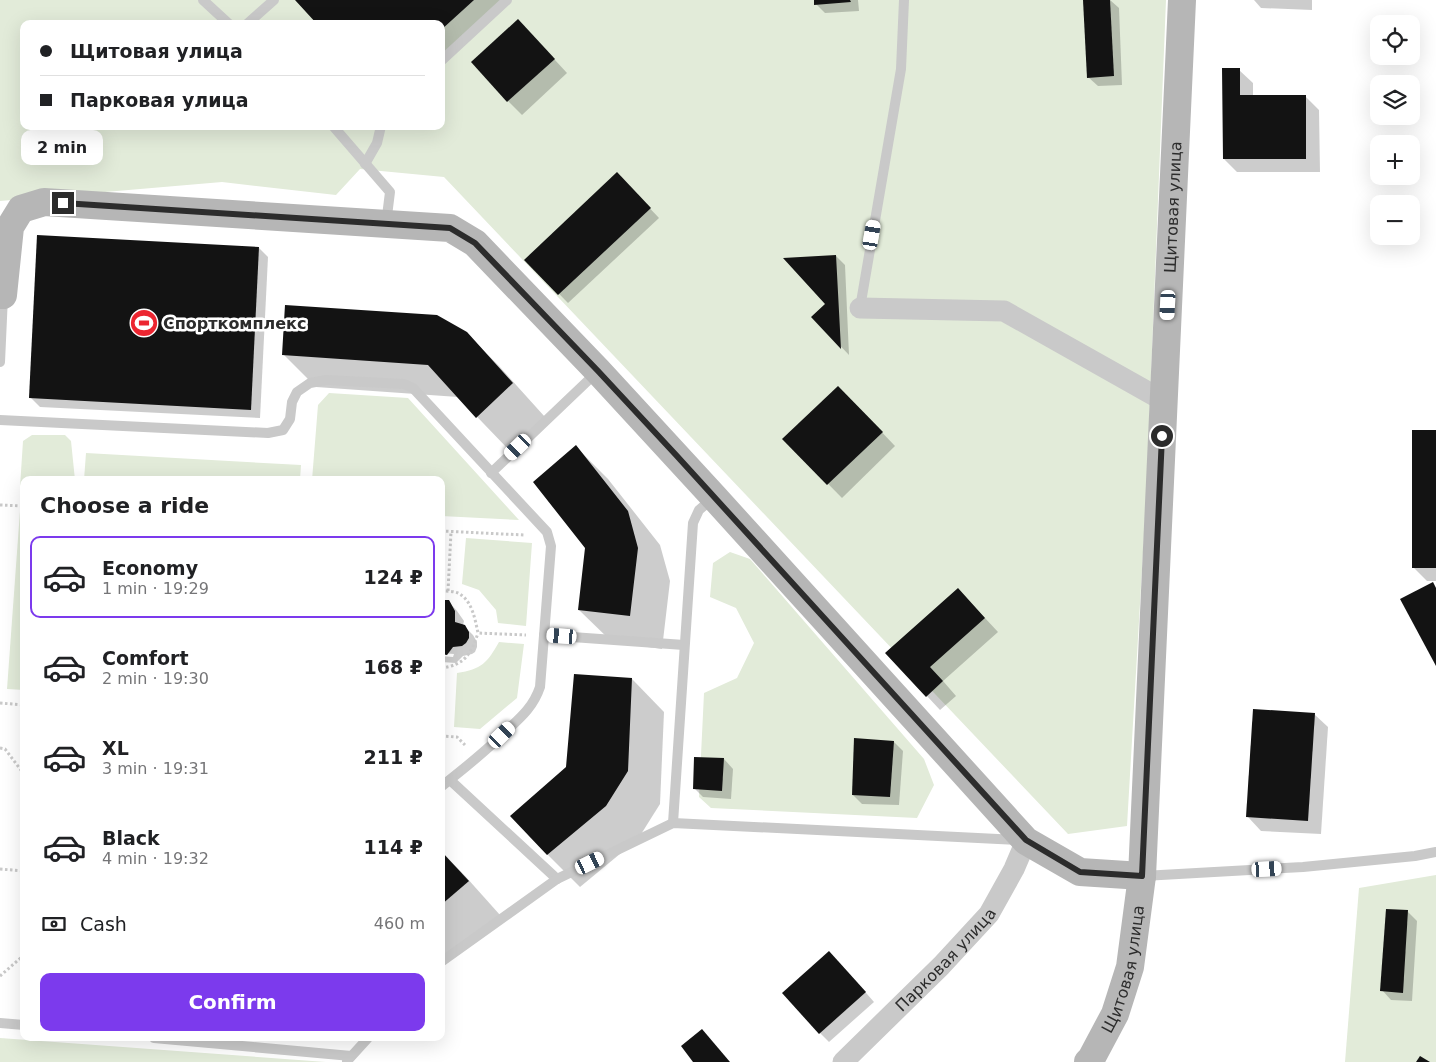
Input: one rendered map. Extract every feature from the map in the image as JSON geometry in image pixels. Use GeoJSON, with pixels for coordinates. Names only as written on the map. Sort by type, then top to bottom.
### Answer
{"type":"FeatureCollection","features":[{"type":"Feature","properties":{"kind":"street","name":"Щитовая улица"},"geometry":{"type":"LineString","coordinates":[[1088,1062],[1115,1014],[1130,967],[1142,876],[1182,0]]}},
{"type":"Feature","properties":{"kind":"street"},"geometry":{"type":"LineString","coordinates":[[2,295],[10,228],[21,209],[44,202],[450,228],[475,243],[598,371],[1026,840],[1080,872],[1142,876]]}},
{"type":"Feature","properties":{"kind":"street"},"geometry":{"type":"LineString","coordinates":[[860,308],[1004,311],[1164,401]]}},
{"type":"Feature","properties":{"kind":"street","name":"Парковая улица"},"geometry":{"type":"LineString","coordinates":[[843,1062],[941,966],[989,914],[1014,869],[1026,840]]}},
{"type":"Feature","properties":{"kind":"lane"},"geometry":{"type":"LineString","coordinates":[[203,0],[225,20]]}},
{"type":"Feature","properties":{"kind":"lane"},"geometry":{"type":"LineString","coordinates":[[252,20],[274,0]]}},
{"type":"Feature","properties":{"kind":"lane"},"geometry":{"type":"LineString","coordinates":[[445,57],[507,0]]}},
{"type":"Feature","properties":{"kind":"lane"},"geometry":{"type":"LineString","coordinates":[[860,308],[900,69],[904,0]]}},
{"type":"Feature","properties":{"kind":"lane"},"geometry":{"type":"LineString","coordinates":[[336,130],[390,192],[386,224]]}},
{"type":"Feature","properties":{"kind":"lane"},"geometry":{"type":"LineString","coordinates":[[365,164],[377,143],[380,130]]}},
{"type":"Feature","properties":{"kind":"lane"},"geometry":{"type":"LineString","coordinates":[[0,362],[2,295]]}},
{"type":"Feature","properties":{"kind":"lane"},"geometry":{"type":"LineString","coordinates":[[491,473],[598,371]]}},
{"type":"Feature","properties":{"kind":"lane"},"geometry":{"type":"LineString","coordinates":[[0,420],[268,433],[283,430],[290,419],[292,402],[297,392],[310,383],[326,380],[404,384],[413,388],[547,532],[551,546],[540,688],[536,699],[527,711],[478,758],[445,784],[557,880]]}},
{"type":"Feature","properties":{"kind":"lane"},"geometry":{"type":"LineString","coordinates":[[673,823],[693,523],[699,510],[714,497]]}},
{"type":"Feature","properties":{"kind":"lane"},"geometry":{"type":"LineString","coordinates":[[544,635],[684,644]]}},
{"type":"Feature","properties":{"kind":"lane"},"geometry":{"type":"LineString","coordinates":[[445,959],[557,880],[673,823],[1026,840]]}},
{"type":"Feature","properties":{"kind":"lane"},"geometry":{"type":"LineString","coordinates":[[1142,876],[1303,867],[1415,856],[1436,852]]}},
{"type":"Feature","properties":{"kind":"lane"},"geometry":{"type":"LineString","coordinates":[[0,1023],[20,1025]]}},
{"type":"Feature","properties":{"kind":"lane"},"geometry":{"type":"LineString","coordinates":[[210,1041],[349,1059],[365,1041]]}},
{"type":"Feature","properties":{"kind":"path"},"geometry":{"type":"LineString","coordinates":[[0,505],[20,506]]}},
{"type":"Feature","properties":{"kind":"path"},"geometry":{"type":"LineString","coordinates":[[445,531],[522,536],[547,532]]}},
{"type":"Feature","properties":{"kind":"path"},"geometry":{"type":"LineString","coordinates":[[448,592],[450,532]]}},
{"type":"Feature","properties":{"kind":"path"},"geometry":{"type":"LineString","coordinates":[[445,592],[457,592],[467,600],[475,617],[478,633],[471,652],[462,662],[445,668]]}},
{"type":"Feature","properties":{"kind":"path"},"geometry":{"type":"LineString","coordinates":[[478,633],[544,635]]}},
{"type":"Feature","properties":{"kind":"path"},"geometry":{"type":"LineString","coordinates":[[0,703],[20,705]]}},
{"type":"Feature","properties":{"kind":"path"},"geometry":{"type":"LineString","coordinates":[[445,736],[457,737],[478,758]]}},
{"type":"Feature","properties":{"kind":"path"},"geometry":{"type":"LineString","coordinates":[[0,748],[5,749],[20,769]]}},
{"type":"Feature","properties":{"kind":"path"},"geometry":{"type":"LineString","coordinates":[[0,869],[20,871]]}},
{"type":"Feature","properties":{"kind":"path"},"geometry":{"type":"LineString","coordinates":[[0,976],[20,958]]}},
{"type":"Feature","properties":{"kind":"green space"},"geometry":{"type":"Polygon","coordinates":[[[0,0],[1166,0],[1146,501],[1127,826],[1068,834],[444,177],[360,169],[336,195],[222,182],[0,201],[0,0]]]}},
{"type":"Feature","properties":{"kind":"green space"},"geometry":{"type":"Polygon","coordinates":[[[329,393],[408,398],[519,520],[445,516],[445,476],[312,476],[318,405],[329,393]]]}},
{"type":"Feature","properties":{"kind":"green space"},"geometry":{"type":"Polygon","coordinates":[[[32,435],[65,435],[71,441],[75,476],[21,476],[23,441],[32,435]]]}},
{"type":"Feature","properties":{"kind":"green space"},"geometry":{"type":"Polygon","coordinates":[[[86,453],[301,465],[300,476],[84,476],[86,453]]]}},
{"type":"Feature","properties":{"kind":"green space"},"geometry":{"type":"Polygon","coordinates":[[[20,511],[20,690],[7,689],[20,511]]]}},
{"type":"Feature","properties":{"kind":"green space"},"geometry":{"type":"Polygon","coordinates":[[[466,538],[532,543],[526,626],[498,623],[496,610],[479,590],[462,584],[466,538]]]}},
{"type":"Feature","properties":{"kind":"green space"},"geometry":{"type":"Polygon","coordinates":[[[730,552],[750,559],[924,759],[934,785],[917,818],[711,808],[699,797],[704,693],[737,678],[754,643],[736,608],[710,597],[713,563],[730,552]]]}},
{"type":"Feature","properties":{"kind":"green space"},"geometry":{"type":"Polygon","coordinates":[[[499,642],[524,644],[517,698],[480,729],[454,727],[457,673],[483,664],[499,642]]]}},
{"type":"Feature","properties":{"kind":"green space"},"geometry":{"type":"Polygon","coordinates":[[[1436,875],[1436,1062],[1345,1062],[1359,888],[1436,875]]]}},
{"type":"Feature","properties":{"kind":"green space"},"geometry":{"type":"Polygon","coordinates":[[[0,1038],[20,1039],[20,1041],[326,1062],[0,1062],[0,1038]]]}},
{"type":"Feature","properties":{"kind":"building"},"geometry":{"type":"Polygon","coordinates":[[[295,0],[474,0],[445,26],[445,20],[313,20],[295,0]]]}},
{"type":"Feature","properties":{"kind":"building"},"geometry":{"type":"Polygon","coordinates":[[[814,0],[850,0],[851,2],[814,5],[814,0]]]}},
{"type":"Feature","properties":{"kind":"building"},"geometry":{"type":"Polygon","coordinates":[[[1083,0],[1110,0],[1114,76],[1087,78],[1083,0]]]}},
{"type":"Feature","properties":{"kind":"building"},"geometry":{"type":"Polygon","coordinates":[[[518,19],[555,59],[507,102],[471,62],[518,19]]]}},
{"type":"Feature","properties":{"kind":"building"},"geometry":{"type":"Polygon","coordinates":[[[1222,68],[1240,68],[1240,95],[1306,95],[1306,159],[1223,159],[1222,68]]]}},
{"type":"Feature","properties":{"kind":"building"},"geometry":{"type":"Polygon","coordinates":[[[617,172],[651,208],[558,295],[524,260],[617,172]]]}},
{"type":"Feature","properties":{"kind":"building","name":"Спорткомплекс"},"geometry":{"type":"Polygon","coordinates":[[[37,235],[259,247],[251,410],[29,398],[37,235]]]}},
{"type":"Feature","properties":{"kind":"building"},"geometry":{"type":"Polygon","coordinates":[[[836,255],[841,349],[811,317],[825,304],[783,258],[836,255]]]}},
{"type":"Feature","properties":{"kind":"building"},"geometry":{"type":"Polygon","coordinates":[[[285,305],[437,315],[467,332],[513,383],[476,418],[428,365],[282,355],[285,305]]]}},
{"type":"Feature","properties":{"kind":"building"},"geometry":{"type":"Polygon","coordinates":[[[838,386],[883,432],[827,485],[782,439],[838,386]]]}},
{"type":"Feature","properties":{"kind":"building"},"geometry":{"type":"Polygon","coordinates":[[[1412,430],[1436,430],[1436,568],[1412,568],[1412,430]]]}},
{"type":"Feature","properties":{"kind":"building"},"geometry":{"type":"Polygon","coordinates":[[[576,445],[628,511],[638,548],[630,616],[578,610],[585,548],[533,482],[576,445]]]}},
{"type":"Feature","properties":{"kind":"building"},"geometry":{"type":"Polygon","coordinates":[[[1433,582],[1436,588],[1436,666],[1400,599],[1433,582]]]}},
{"type":"Feature","properties":{"kind":"building"},"geometry":{"type":"Polygon","coordinates":[[[958,588],[985,618],[930,667],[943,681],[926,697],[885,653],[958,588]]]}},
{"type":"Feature","properties":{"kind":"building"},"geometry":{"type":"Polygon","coordinates":[[[445,600],[449,600],[455,611],[455,622],[465,625],[469,632],[469,638],[462,646],[453,647],[447,655],[445,655],[445,600]]]}},
{"type":"Feature","properties":{"kind":"building"},"geometry":{"type":"Polygon","coordinates":[[[574,674],[632,678],[628,771],[606,806],[547,855],[510,816],[566,767],[574,674]]]}},
{"type":"Feature","properties":{"kind":"building"},"geometry":{"type":"Polygon","coordinates":[[[1253,709],[1315,713],[1308,821],[1246,817],[1253,709]]]}},
{"type":"Feature","properties":{"kind":"building"},"geometry":{"type":"Polygon","coordinates":[[[854,738],[894,741],[890,797],[852,795],[854,738]]]}},
{"type":"Feature","properties":{"kind":"building"},"geometry":{"type":"Polygon","coordinates":[[[694,757],[724,758],[722,791],[693,789],[694,757]]]}},
{"type":"Feature","properties":{"kind":"building"},"geometry":{"type":"Polygon","coordinates":[[[445,855],[469,881],[445,902],[445,855]]]}},
{"type":"Feature","properties":{"kind":"building"},"geometry":{"type":"Polygon","coordinates":[[[1386,909],[1408,910],[1403,993],[1380,991],[1386,909]]]}},
{"type":"Feature","properties":{"kind":"building"},"geometry":{"type":"Polygon","coordinates":[[[829,951],[866,992],[819,1034],[782,993],[829,951]]]}},
{"type":"Feature","properties":{"kind":"building"},"geometry":{"type":"Polygon","coordinates":[[[702,1029],[730,1062],[693,1062],[681,1046],[702,1029]]]}},
{"type":"Feature","properties":{"kind":"building"},"geometry":{"type":"Polygon","coordinates":[[[1420,1056],[1430,1062],[1416,1062],[1420,1056]]]}},
{"type":"Feature","properties":{"kind":"place","name":"Спорткомплекс"},"geometry":{"type":"Point","coordinates":[144,323]}},
{"type":"Feature","properties":{"kind":"route"},"geometry":{"type":"LineString","coordinates":[[63,203],[450,228],[475,243],[676,455],[1026,840],[1080,872],[1142,876],[1162,436]]}}]}
